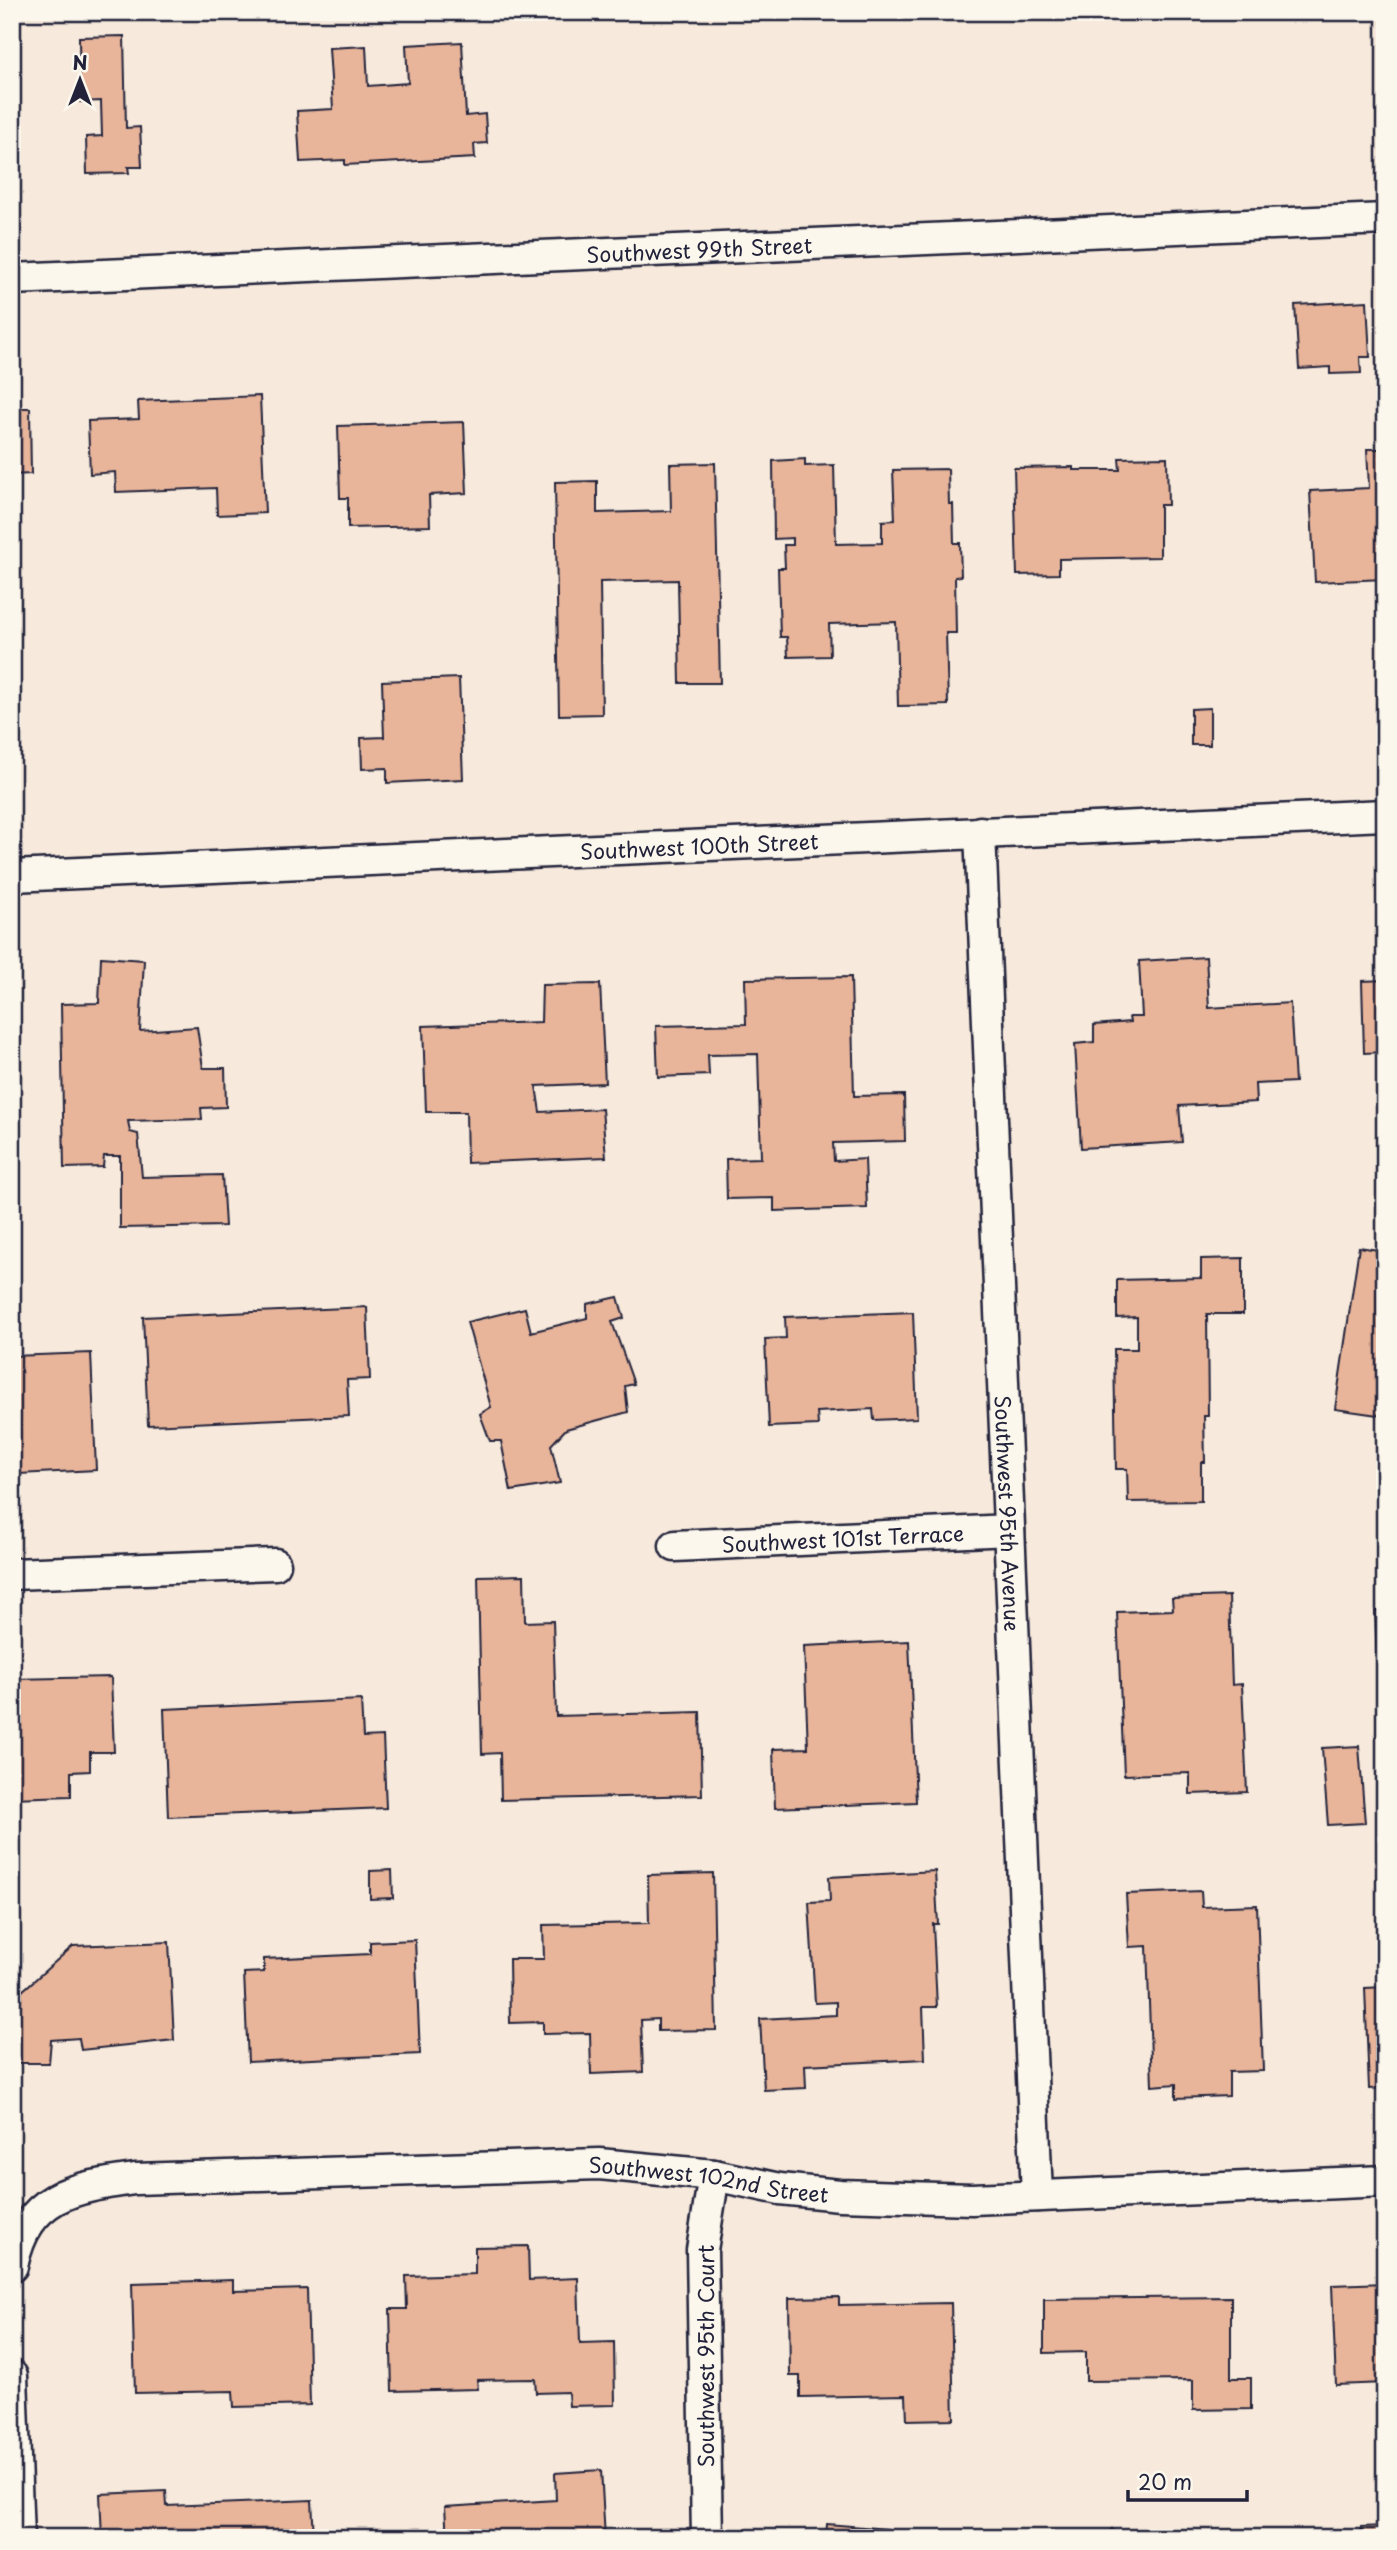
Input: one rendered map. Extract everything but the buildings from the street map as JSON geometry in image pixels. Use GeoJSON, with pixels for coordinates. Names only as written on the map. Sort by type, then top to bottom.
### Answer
{"type":"FeatureCollection","features":[{"type":"Feature","properties":{"kind":"street","name":"Southwest 99th Street"},"geometry":{"type":"LineString","coordinates":[[12,279],[1385,219]]}},
{"type":"Feature","properties":{"kind":"street","name":"Southwest 100th Street"},"geometry":{"type":"LineString","coordinates":[[12,876],[1385,815]]}},
{"type":"Feature","properties":{"kind":"street","name":"Southwest 95th Avenue"},"geometry":{"type":"LineString","coordinates":[[980,832],[1037,2196]]}},
{"type":"Feature","properties":{"kind":"street","name":"Southwest 101st Terrace"},"geometry":{"type":"LineString","coordinates":[[675,1546],[1009,1530]]}},
{"type":"Feature","properties":{"kind":"street"},"geometry":{"type":"LineString","coordinates":[[12,1574],[275,1564]]}},
{"type":"Feature","properties":{"kind":"street","name":"Southwest 102nd Street"},"geometry":{"type":"LineString","coordinates":[[12,2266],[17,2245],[27,2224],[40,2208],[79,2189],[135,2179],[599,2164],[714,2175],[780,2189],[841,2195],[972,2199],[1385,2181]]}},
{"type":"Feature","properties":{"kind":"street","name":"Southwest 95th Court"},"geometry":{"type":"LineString","coordinates":[[707,2538],[702,2250],[714,2175]]}},
{"type":"Feature","properties":{"kind":"street"},"geometry":{"type":"LineString","coordinates":[[12,2376],[18,2538]]}}]}
